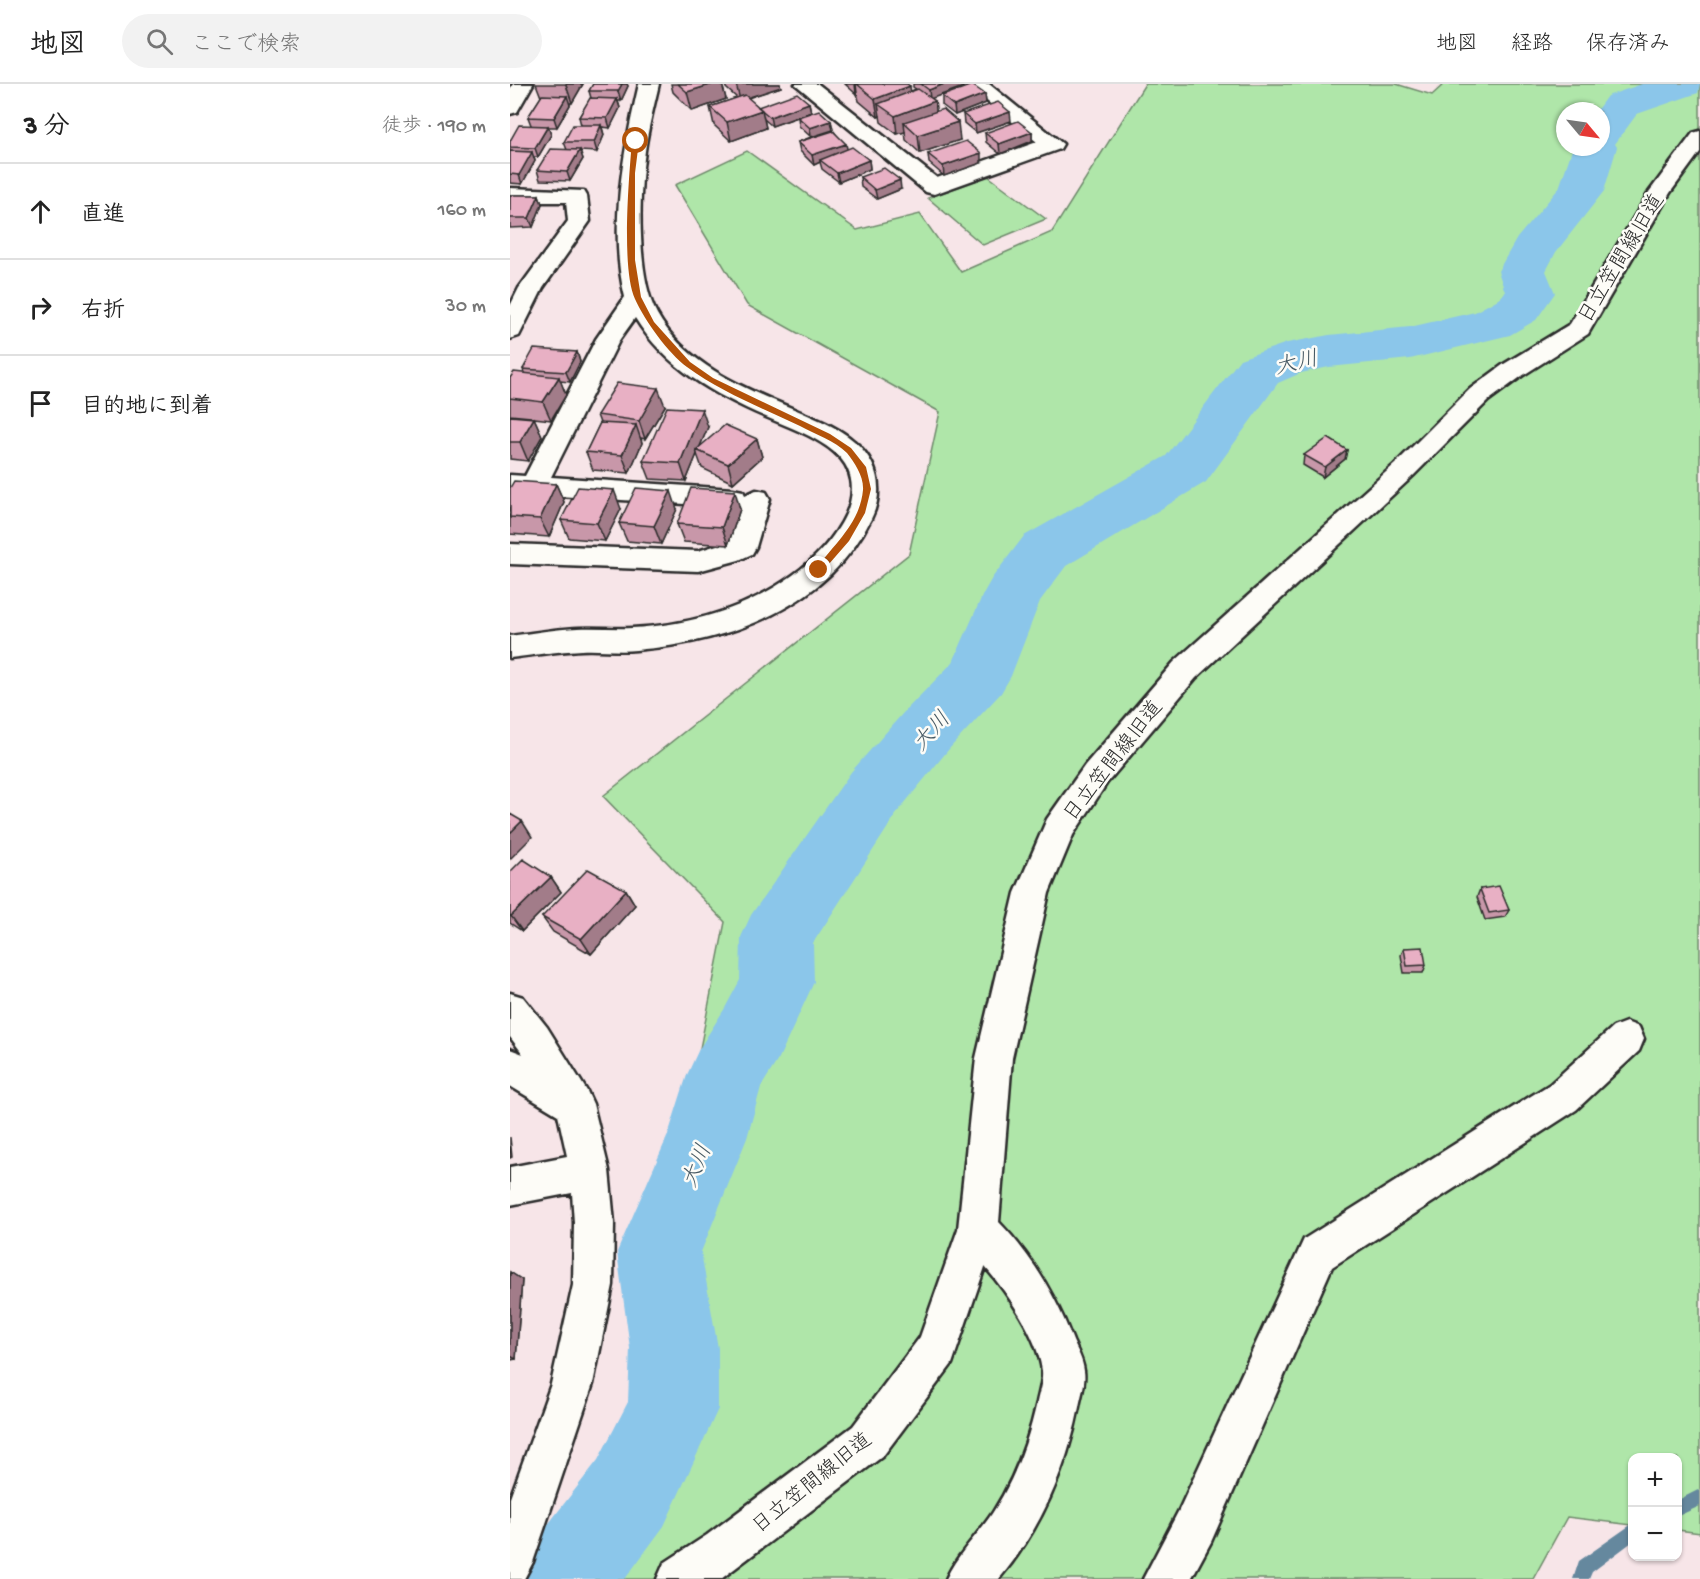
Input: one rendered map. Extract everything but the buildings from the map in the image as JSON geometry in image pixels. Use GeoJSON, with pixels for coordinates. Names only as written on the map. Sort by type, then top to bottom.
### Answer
{"type":"FeatureCollection","features":[{"type":"Feature","properties":{"kind":"street"},"geometry":{"type":"LineString","coordinates":[[510,108],[523,84]]}},
{"type":"Feature","properties":{"kind":"street"},"geometry":{"type":"LineString","coordinates":[[510,647],[580,639],[647,638],[701,630],[746,616],[785,597],[819,570],[846,539],[861,513],[867,489],[862,467],[848,450],[827,436],[711,379],[687,364],[651,323],[637,297],[632,260],[632,173],[636,141],[649,84]]}},
{"type":"Feature","properties":{"kind":"street"},"geometry":{"type":"LineString","coordinates":[[805,84],[934,187],[1053,144],[976,84]]}},
{"type":"Feature","properties":{"kind":"street","name":"日立笠間線旧道"},"geometry":{"type":"LineString","coordinates":[[680,1579],[723,1551],[868,1441],[937,1349],[978,1229],[994,1058],[1032,893],[1059,829],[1096,774],[1185,670],[1404,470],[1479,395],[1512,369],[1579,328],[1660,192],[1700,137]]}},
{"type":"Feature","properties":{"kind":"street"},"geometry":{"type":"LineString","coordinates":[[510,195],[576,196],[579,221],[531,288],[510,331]]}},
{"type":"Feature","properties":{"kind":"street"},"geometry":{"type":"LineString","coordinates":[[510,554],[698,561],[742,547],[764,500],[521,485],[608,339],[637,297]]}},
{"type":"Feature","properties":{"kind":"street"},"geometry":{"type":"LineString","coordinates":[[510,1009],[534,1039],[574,1104],[590,1170],[594,1223],[593,1285],[572,1384],[510,1562]]}},
{"type":"Feature","properties":{"kind":"street"},"geometry":{"type":"LineString","coordinates":[[1166,1579],[1195,1526],[1318,1253],[1563,1097],[1626,1039]]}},
{"type":"Feature","properties":{"kind":"street"},"geometry":{"type":"LineString","coordinates":[[510,1066],[574,1104]]}},
{"type":"Feature","properties":{"kind":"street"},"geometry":{"type":"LineString","coordinates":[[510,1186],[590,1170]]}},
{"type":"Feature","properties":{"kind":"street"},"geometry":{"type":"LineString","coordinates":[[969,1579],[993,1553],[1029,1494],[1055,1423],[1064,1373],[1048,1327],[1023,1284],[998,1249],[978,1229]]}},
{"type":"Feature","properties":{"kind":"green space"},"geometry":{"type":"Polygon","coordinates":[[[1145,84],[1396,84],[1432,95],[1444,84],[1700,84],[1700,1533],[1682,1531],[1682,1453],[1628,1453],[1628,1525],[1567,1517],[1533,1579],[595,1579],[725,922],[603,796],[909,554],[940,412],[747,305],[675,185],[747,151],[857,230],[920,214],[961,272],[1052,232],[1145,84]]]}},
{"type":"Feature","properties":{"kind":"green space"},"geometry":{"type":"Polygon","coordinates":[[[988,176],[1046,219],[983,245],[928,198],[988,176]]]}},
{"type":"Feature","properties":{"kind":"waterway","name":"大川"},"geometry":{"type":"LineString","coordinates":[[1610,122],[1622,105],[1683,84]]}},
{"type":"Feature","properties":{"kind":"waterway","name":"大川"},"geometry":{"type":"LineString","coordinates":[[566,1579],[631,1493],[673,1409],[674,1348],[659,1252],[707,1138],[726,1075],[752,1033],[777,982],[777,937],[875,791],[926,731],[979,676],[1013,594],[1045,551],[1186,469],[1259,371],[1287,359],[1329,351],[1410,343],[1492,324],[1518,309],[1530,293],[1522,271],[1534,248],[1581,191],[1592,156]]}},
{"type":"Feature","properties":{"kind":"waterway"},"geometry":{"type":"LineString","coordinates":[[1680,1507],[1700,1497]]}},
{"type":"Feature","properties":{"kind":"waterway"},"geometry":{"type":"LineString","coordinates":[[1581,1579],[1585,1567],[1628,1535]]}},
{"type":"Feature","properties":{"kind":"route"},"geometry":{"type":"LineString","coordinates":[[636,141],[632,173],[632,260],[637,297],[651,323],[687,364],[753,401],[827,436],[848,450],[862,467],[867,489],[861,513],[846,539],[819,570]]}}]}
